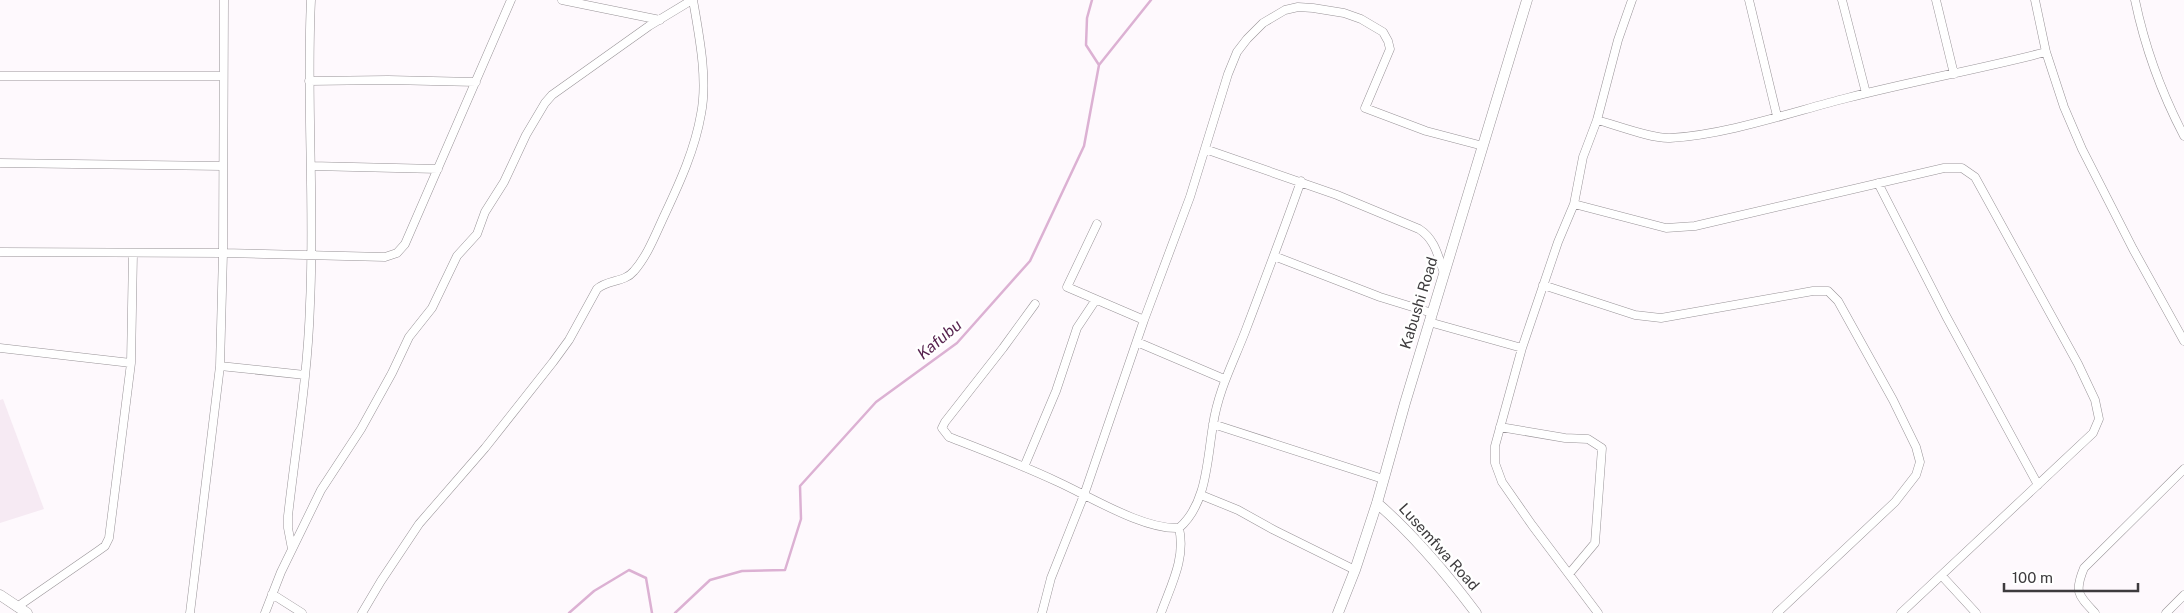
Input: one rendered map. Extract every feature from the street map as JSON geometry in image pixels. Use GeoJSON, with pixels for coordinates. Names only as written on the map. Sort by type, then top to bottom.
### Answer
{"type":"FeatureCollection","features":[{"type":"Feature","properties":{"kind":"main road","name":"Kabushi Road"},"geometry":{"type":"LineString","coordinates":[[1338,613],[1378,503],[1383,479],[1430,318],[1526,0]]}},
{"type":"Feature","properties":{"kind":"main road","name":"Lusemfwa Road"},"geometry":{"type":"LineString","coordinates":[[1378,503],[1407,529],[1455,584],[1476,613]]}},
{"type":"Feature","properties":{"kind":"main road"},"geometry":{"type":"LineString","coordinates":[[0,595],[27,613]]}},
{"type":"Feature","properties":{"kind":"street"},"geometry":{"type":"LineString","coordinates":[[190,613],[220,366],[223,253],[224,0]]}},
{"type":"Feature","properties":{"kind":"street"},"geometry":{"type":"LineString","coordinates":[[292,549],[288,516],[305,375],[310,304],[311,166],[309,81],[311,0]]}},
{"type":"Feature","properties":{"kind":"street"},"geometry":{"type":"LineString","coordinates":[[0,252],[223,253],[385,257],[397,253],[405,244],[511,0]]}},
{"type":"Feature","properties":{"kind":"street"},"geometry":{"type":"LineString","coordinates":[[562,0],[660,20]]}},
{"type":"Feature","properties":{"kind":"street"},"geometry":{"type":"LineString","coordinates":[[265,613],[292,549],[322,490],[361,429],[392,373],[409,337],[432,308],[457,256],[477,234],[485,212],[504,182],[526,135],[545,103],[552,95],[692,0],[700,42],[702,112],[694,145],[643,259],[628,277],[605,284],[597,289],[569,340],[502,427],[418,524],[362,613]]}},
{"type":"Feature","properties":{"kind":"street"},"geometry":{"type":"LineString","coordinates":[[1598,613],[1502,482],[1495,463],[1495,446],[1522,348],[1558,242],[1574,204],[1584,157],[1597,120],[1618,40],[1632,0]]}},
{"type":"Feature","properties":{"kind":"street"},"geometry":{"type":"LineString","coordinates":[[1749,0],[1777,116]]}},
{"type":"Feature","properties":{"kind":"street"},"geometry":{"type":"LineString","coordinates":[[1842,0],[1866,93]]}},
{"type":"Feature","properties":{"kind":"street"},"geometry":{"type":"LineString","coordinates":[[1936,0],[1954,74]]}},
{"type":"Feature","properties":{"kind":"street"},"geometry":{"type":"LineString","coordinates":[[2035,0],[2046,52],[2064,107],[2082,149],[2133,249],[2184,340]]}},
{"type":"Feature","properties":{"kind":"street"},"geometry":{"type":"LineString","coordinates":[[2135,0],[2140,26],[2154,69],[2169,107],[2184,136]]}},
{"type":"Feature","properties":{"kind":"street"},"geometry":{"type":"LineString","coordinates":[[1042,613],[1051,578],[1084,495],[1136,342],[1190,198],[1237,52],[1262,23],[1285,10],[1298,7],[1344,13],[1361,19],[1383,32],[1390,50],[1365,108],[1426,131],[1483,146]]}},
{"type":"Feature","properties":{"kind":"street"},"geometry":{"type":"LineString","coordinates":[[1597,120],[1669,138],[1715,132],[1866,93],[2046,52]]}},
{"type":"Feature","properties":{"kind":"street"},"geometry":{"type":"LineString","coordinates":[[0,76],[223,76]]}},
{"type":"Feature","properties":{"kind":"street"},"geometry":{"type":"LineString","coordinates":[[309,81],[476,82]]}},
{"type":"Feature","properties":{"kind":"street"},"geometry":{"type":"LineString","coordinates":[[1205,149],[1301,181],[1427,234],[1434,244],[1444,273]]}},
{"type":"Feature","properties":{"kind":"street"},"geometry":{"type":"LineString","coordinates":[[0,163],[222,166]]}},
{"type":"Feature","properties":{"kind":"street"},"geometry":{"type":"LineString","coordinates":[[311,166],[438,169]]}},
{"type":"Feature","properties":{"kind":"street"},"geometry":{"type":"LineString","coordinates":[[1574,204],[1666,228],[1695,226],[1944,168],[1962,168],[1975,177],[2078,364],[2095,400],[2099,419],[2093,433],[1901,613]]}},
{"type":"Feature","properties":{"kind":"street"},"geometry":{"type":"LineString","coordinates":[[1035,304],[942,428],[948,437],[1024,467],[1108,507],[1165,528],[1178,528],[1192,512],[1201,495],[1213,424],[1224,379],[1244,334],[1301,181]]}},
{"type":"Feature","properties":{"kind":"street"},"geometry":{"type":"LineString","coordinates":[[1878,183],[1946,316],[2038,484]]}},
{"type":"Feature","properties":{"kind":"street"},"geometry":{"type":"LineString","coordinates":[[1097,224],[1067,286],[1095,301],[1144,320]]}},
{"type":"Feature","properties":{"kind":"street"},"geometry":{"type":"LineString","coordinates":[[17,607],[98,552],[105,546],[109,538],[131,363],[133,253]]}},
{"type":"Feature","properties":{"kind":"street"},"geometry":{"type":"LineString","coordinates":[[1274,256],[1430,318],[1522,348]]}},
{"type":"Feature","properties":{"kind":"street"},"geometry":{"type":"LineString","coordinates":[[1543,285],[1635,315],[1661,318],[1813,291],[1828,291],[1838,301],[1893,400],[1916,447],[1920,462],[1916,475],[1895,502],[1777,613]]}},
{"type":"Feature","properties":{"kind":"street"},"geometry":{"type":"LineString","coordinates":[[1024,467],[1056,391],[1077,328],[1095,301]]}},
{"type":"Feature","properties":{"kind":"street"},"geometry":{"type":"LineString","coordinates":[[1136,342],[1224,379]]}},
{"type":"Feature","properties":{"kind":"street"},"geometry":{"type":"LineString","coordinates":[[0,348],[131,363]]}},
{"type":"Feature","properties":{"kind":"street"},"geometry":{"type":"LineString","coordinates":[[220,366],[305,375]]}},
{"type":"Feature","properties":{"kind":"street"},"geometry":{"type":"LineString","coordinates":[[1213,424],[1383,479]]}},
{"type":"Feature","properties":{"kind":"street"},"geometry":{"type":"LineString","coordinates":[[1500,427],[1565,438],[1588,439],[1602,448],[1595,543],[1569,574]]}},
{"type":"Feature","properties":{"kind":"street"},"geometry":{"type":"LineString","coordinates":[[2095,613],[2078,591],[2077,585],[2084,568],[2184,469]]}},
{"type":"Feature","properties":{"kind":"street"},"geometry":{"type":"LineString","coordinates":[[1201,495],[1238,510],[1355,570]]}},
{"type":"Feature","properties":{"kind":"street"},"geometry":{"type":"LineString","coordinates":[[1161,613],[1180,560],[1182,541],[1178,528]]}},
{"type":"Feature","properties":{"kind":"street"},"geometry":{"type":"LineString","coordinates":[[1942,576],[1976,613]]}},
{"type":"Feature","properties":{"kind":"street"},"geometry":{"type":"LineString","coordinates":[[272,594],[302,613]]}},
{"type":"Feature","properties":{"kind":"street"},"geometry":{"type":"LineString","coordinates":[[2166,613],[2184,595]]}},
{"type":"Feature","properties":{"kind":"shaded area"},"geometry":{"type":"Polygon","coordinates":[[[3,399],[44,509],[0,523],[0,400],[3,399]]]}},
{"type":"Feature","properties":{"kind":"waterway"},"geometry":{"type":"LineString","coordinates":[[1092,0],[1087,18],[1086,45],[1099,65]]}},
{"type":"Feature","properties":{"kind":"waterway","name":"Kafubu"},"geometry":{"type":"LineString","coordinates":[[675,613],[710,580],[742,571],[785,570],[801,519],[800,486],[876,402],[957,343],[1030,261],[1084,146],[1099,65],[1151,0]]}},
{"type":"Feature","properties":{"kind":"waterway","name":"Kafubu"},"geometry":{"type":"LineString","coordinates":[[569,613],[594,591],[629,570],[646,578],[652,613]]}}]}
